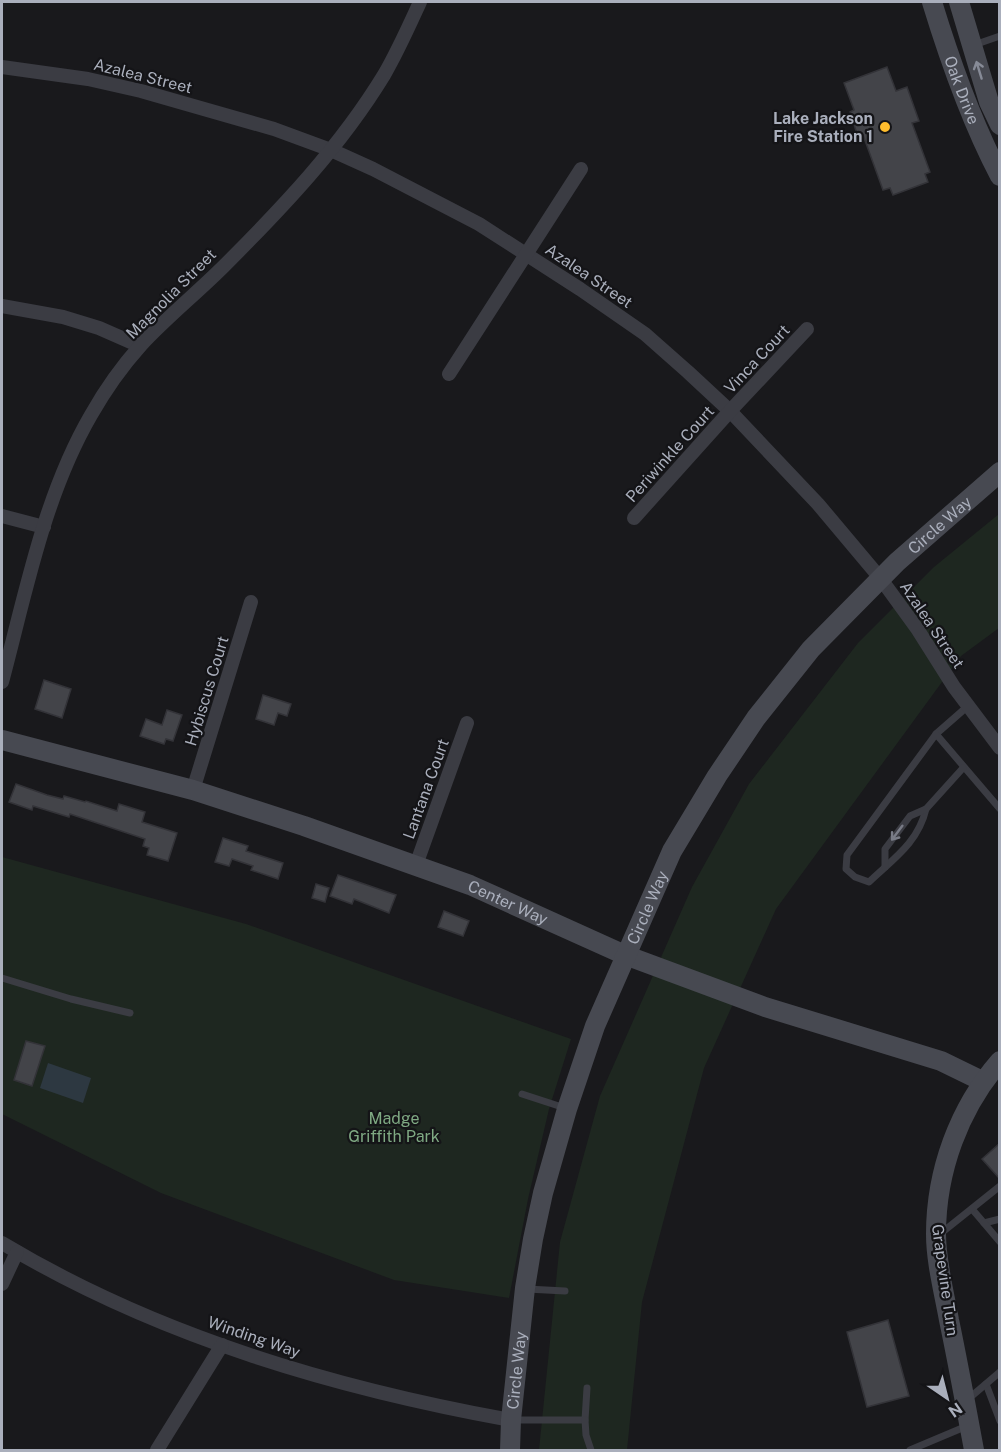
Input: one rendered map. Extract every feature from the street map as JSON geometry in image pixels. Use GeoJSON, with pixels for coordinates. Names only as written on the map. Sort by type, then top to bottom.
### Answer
{"type":"FeatureCollection","features":[{"type":"Feature","properties":{"kind":"street","name":"Magnolia Street"},"geometry":{"type":"LineString","coordinates":[[2,681],[44,527],[58,486],[91,415],[140,346],[290,200],[331,150],[384,74],[420,2]]}},
{"type":"Feature","properties":{"kind":"street","name":"Oak Drive"},"geometry":{"type":"LineString","coordinates":[[959,2],[989,102],[999,124]]}},
{"type":"Feature","properties":{"kind":"street","name":"Oak Drive"},"geometry":{"type":"LineString","coordinates":[[939,3],[949,54],[999,176]]}},
{"type":"Feature","properties":{"kind":"street"},"geometry":{"type":"LineString","coordinates":[[949,54],[972,46]]}},
{"type":"Feature","properties":{"kind":"street","name":"Azalea Street"},"geometry":{"type":"LineString","coordinates":[[4,67],[88,79],[193,105],[274,129],[331,150],[479,224],[645,334],[730,411],[818,504],[881,579],[918,630],[954,687],[999,748]]}},
{"type":"Feature","properties":{"kind":"street"},"geometry":{"type":"LineString","coordinates":[[978,128],[999,124]]}},
{"type":"Feature","properties":{"kind":"street"},"geometry":{"type":"LineString","coordinates":[[449,374],[581,169]]}},
{"type":"Feature","properties":{"kind":"street"},"geometry":{"type":"LineString","coordinates":[[2,306],[63,317],[99,328],[140,346]]}},
{"type":"Feature","properties":{"kind":"street","name":"Vinca Court"},"geometry":{"type":"LineString","coordinates":[[730,411],[807,329]]}},
{"type":"Feature","properties":{"kind":"street","name":"Periwinkle Court"},"geometry":{"type":"LineString","coordinates":[[634,518],[730,411]]}},
{"type":"Feature","properties":{"kind":"street","name":"Circle Way"},"geometry":{"type":"LineString","coordinates":[[510,1450],[510,1420],[525,1288],[543,1193],[567,1109],[596,1026],[672,851],[743,737],[812,649],[927,534],[999,472]]}},
{"type":"Feature","properties":{"kind":"street"},"geometry":{"type":"LineString","coordinates":[[2,516],[44,527]]}},
{"type":"Feature","properties":{"kind":"street","name":"Hybiscus Court"},"geometry":{"type":"LineString","coordinates":[[193,790],[251,602]]}},
{"type":"Feature","properties":{"kind":"street","name":"Lantana Court"},"geometry":{"type":"LineString","coordinates":[[416,865],[467,723]]}},
{"type":"Feature","properties":{"kind":"street","name":"Center Way"},"geometry":{"type":"LineString","coordinates":[[2,740],[193,790],[304,826],[416,865],[526,909],[625,955],[765,1007],[941,1061],[982,1081]]}},
{"type":"Feature","properties":{"kind":"street"},"geometry":{"type":"LineString","coordinates":[[982,1081],[999,1061]]}},
{"type":"Feature","properties":{"kind":"street","name":"Grapevine Turn"},"geometry":{"type":"LineString","coordinates":[[974,1450],[945,1298],[936,1237],[938,1200],[946,1162],[962,1117],[982,1081]]}},
{"type":"Feature","properties":{"kind":"street","name":"Winding Way"},"geometry":{"type":"LineString","coordinates":[[2,1243],[129,1308],[222,1345],[373,1392],[510,1420]]}},
{"type":"Feature","properties":{"kind":"street"},"geometry":{"type":"LineString","coordinates":[[2,1284],[17,1252]]}},
{"type":"Feature","properties":{"kind":"street"},"geometry":{"type":"LineString","coordinates":[[157,1450],[222,1345]]}},
{"type":"Feature","properties":{"kind":"lane"},"geometry":{"type":"LineString","coordinates":[[972,46],[999,36]]}},
{"type":"Feature","properties":{"kind":"lane"},"geometry":{"type":"LineString","coordinates":[[926,809],[922,826],[898,858],[869,882],[855,877],[846,869],[847,855],[936,734],[968,706]]}},
{"type":"Feature","properties":{"kind":"lane"},"geometry":{"type":"LineString","coordinates":[[936,734],[999,809]]}},
{"type":"Feature","properties":{"kind":"lane"},"geometry":{"type":"LineString","coordinates":[[885,867],[885,849],[910,816],[926,809],[963,768]]}},
{"type":"Feature","properties":{"kind":"lane"},"geometry":{"type":"LineString","coordinates":[[2,978],[71,999],[130,1013]]}},
{"type":"Feature","properties":{"kind":"lane"},"geometry":{"type":"LineString","coordinates":[[522,1094],[567,1109]]}},
{"type":"Feature","properties":{"kind":"lane"},"geometry":{"type":"LineString","coordinates":[[936,1237],[999,1186]]}},
{"type":"Feature","properties":{"kind":"lane"},"geometry":{"type":"LineString","coordinates":[[972,1209],[999,1242]]}},
{"type":"Feature","properties":{"kind":"lane"},"geometry":{"type":"LineString","coordinates":[[984,1223],[999,1219]]}},
{"type":"Feature","properties":{"kind":"lane"},"geometry":{"type":"LineString","coordinates":[[525,1288],[565,1291]]}},
{"type":"Feature","properties":{"kind":"lane"},"geometry":{"type":"LineString","coordinates":[[965,1402],[999,1372]]}},
{"type":"Feature","properties":{"kind":"lane"},"geometry":{"type":"LineString","coordinates":[[986,1384],[999,1421]]}},
{"type":"Feature","properties":{"kind":"lane"},"geometry":{"type":"LineString","coordinates":[[588,1388],[585,1420],[586,1436],[591,1450]]}},
{"type":"Feature","properties":{"kind":"lane"},"geometry":{"type":"LineString","coordinates":[[510,1420],[585,1420]]}},
{"type":"Feature","properties":{"kind":"lane"},"geometry":{"type":"LineString","coordinates":[[910,1450],[969,1425]]}},
{"type":"Feature","properties":{"kind":"green space"},"geometry":{"type":"Polygon","coordinates":[[[999,514],[999,628],[961,656],[776,909],[704,1068],[642,1302],[627,1450],[539,1450],[560,1242],[600,1096],[692,887],[749,784],[858,643],[934,567],[999,514]]]}},
{"type":"Feature","properties":{"kind":"green space","name":"Madge Griffith Park"},"geometry":{"type":"Polygon","coordinates":[[[2,857],[246,924],[571,1039],[549,1109],[528,1199],[509,1298],[394,1280],[161,1193],[2,1114],[2,857]]]}},
{"type":"Feature","properties":{"kind":"shaded area"},"geometry":{"type":"Polygon","coordinates":[[[48,1063],[91,1078],[83,1103],[40,1088],[48,1063]]]}},
{"type":"Feature","properties":{"kind":"building","name":"Lake Jackson Fire Station 1"},"geometry":{"type":"Polygon","coordinates":[[[887,67],[896,91],[907,87],[919,121],[912,123],[930,172],[925,174],[928,182],[893,195],[890,188],[883,190],[863,135],[858,137],[850,112],[854,110],[844,83],[887,67]]]}},
{"type":"Feature","properties":{"kind":"building"},"geometry":{"type":"Polygon","coordinates":[[[44,680],[71,689],[62,718],[35,709],[44,680]]]}},
{"type":"Feature","properties":{"kind":"building"},"geometry":{"type":"Polygon","coordinates":[[[263,695],[291,704],[287,716],[278,713],[274,725],[256,719],[263,695]]]}},
{"type":"Feature","properties":{"kind":"building"},"geometry":{"type":"Polygon","coordinates":[[[167,710],[182,715],[173,741],[166,739],[164,744],[140,736],[146,719],[162,725],[167,710]]]}},
{"type":"Feature","properties":{"kind":"building"},"geometry":{"type":"Polygon","coordinates":[[[16,784],[47,795],[86,801],[117,811],[119,804],[145,812],[142,822],[177,833],[168,861],[147,855],[149,848],[143,846],[145,839],[70,814],[69,817],[33,806],[32,810],[9,802],[16,784]]]}},
{"type":"Feature","properties":{"kind":"building"},"geometry":{"type":"Polygon","coordinates":[[[223,838],[248,846],[246,851],[283,863],[278,879],[251,870],[253,866],[232,859],[229,866],[215,862],[223,838]]]}},
{"type":"Feature","properties":{"kind":"building"},"geometry":{"type":"Polygon","coordinates":[[[338,875],[396,895],[389,913],[354,899],[352,904],[330,896],[338,875]]]}},
{"type":"Feature","properties":{"kind":"building"},"geometry":{"type":"Polygon","coordinates":[[[316,884],[329,888],[325,902],[312,898],[316,884]]]}},
{"type":"Feature","properties":{"kind":"building"},"geometry":{"type":"Polygon","coordinates":[[[444,911],[469,921],[463,936],[438,927],[444,911]]]}},
{"type":"Feature","properties":{"kind":"building"},"geometry":{"type":"Polygon","coordinates":[[[26,1041],[45,1046],[32,1086],[14,1080],[26,1041]]]}},
{"type":"Feature","properties":{"kind":"building"},"geometry":{"type":"Polygon","coordinates":[[[999,1144],[999,1178],[982,1159],[999,1144]]]}},
{"type":"Feature","properties":{"kind":"building"},"geometry":{"type":"Polygon","coordinates":[[[888,1320],[909,1396],[867,1407],[847,1332],[888,1320]]]}},
{"type":"Feature","properties":{"kind":"place","name":"Lake Jackson Fire Station 1"},"geometry":{"type":"Point","coordinates":[885,127]}}]}
